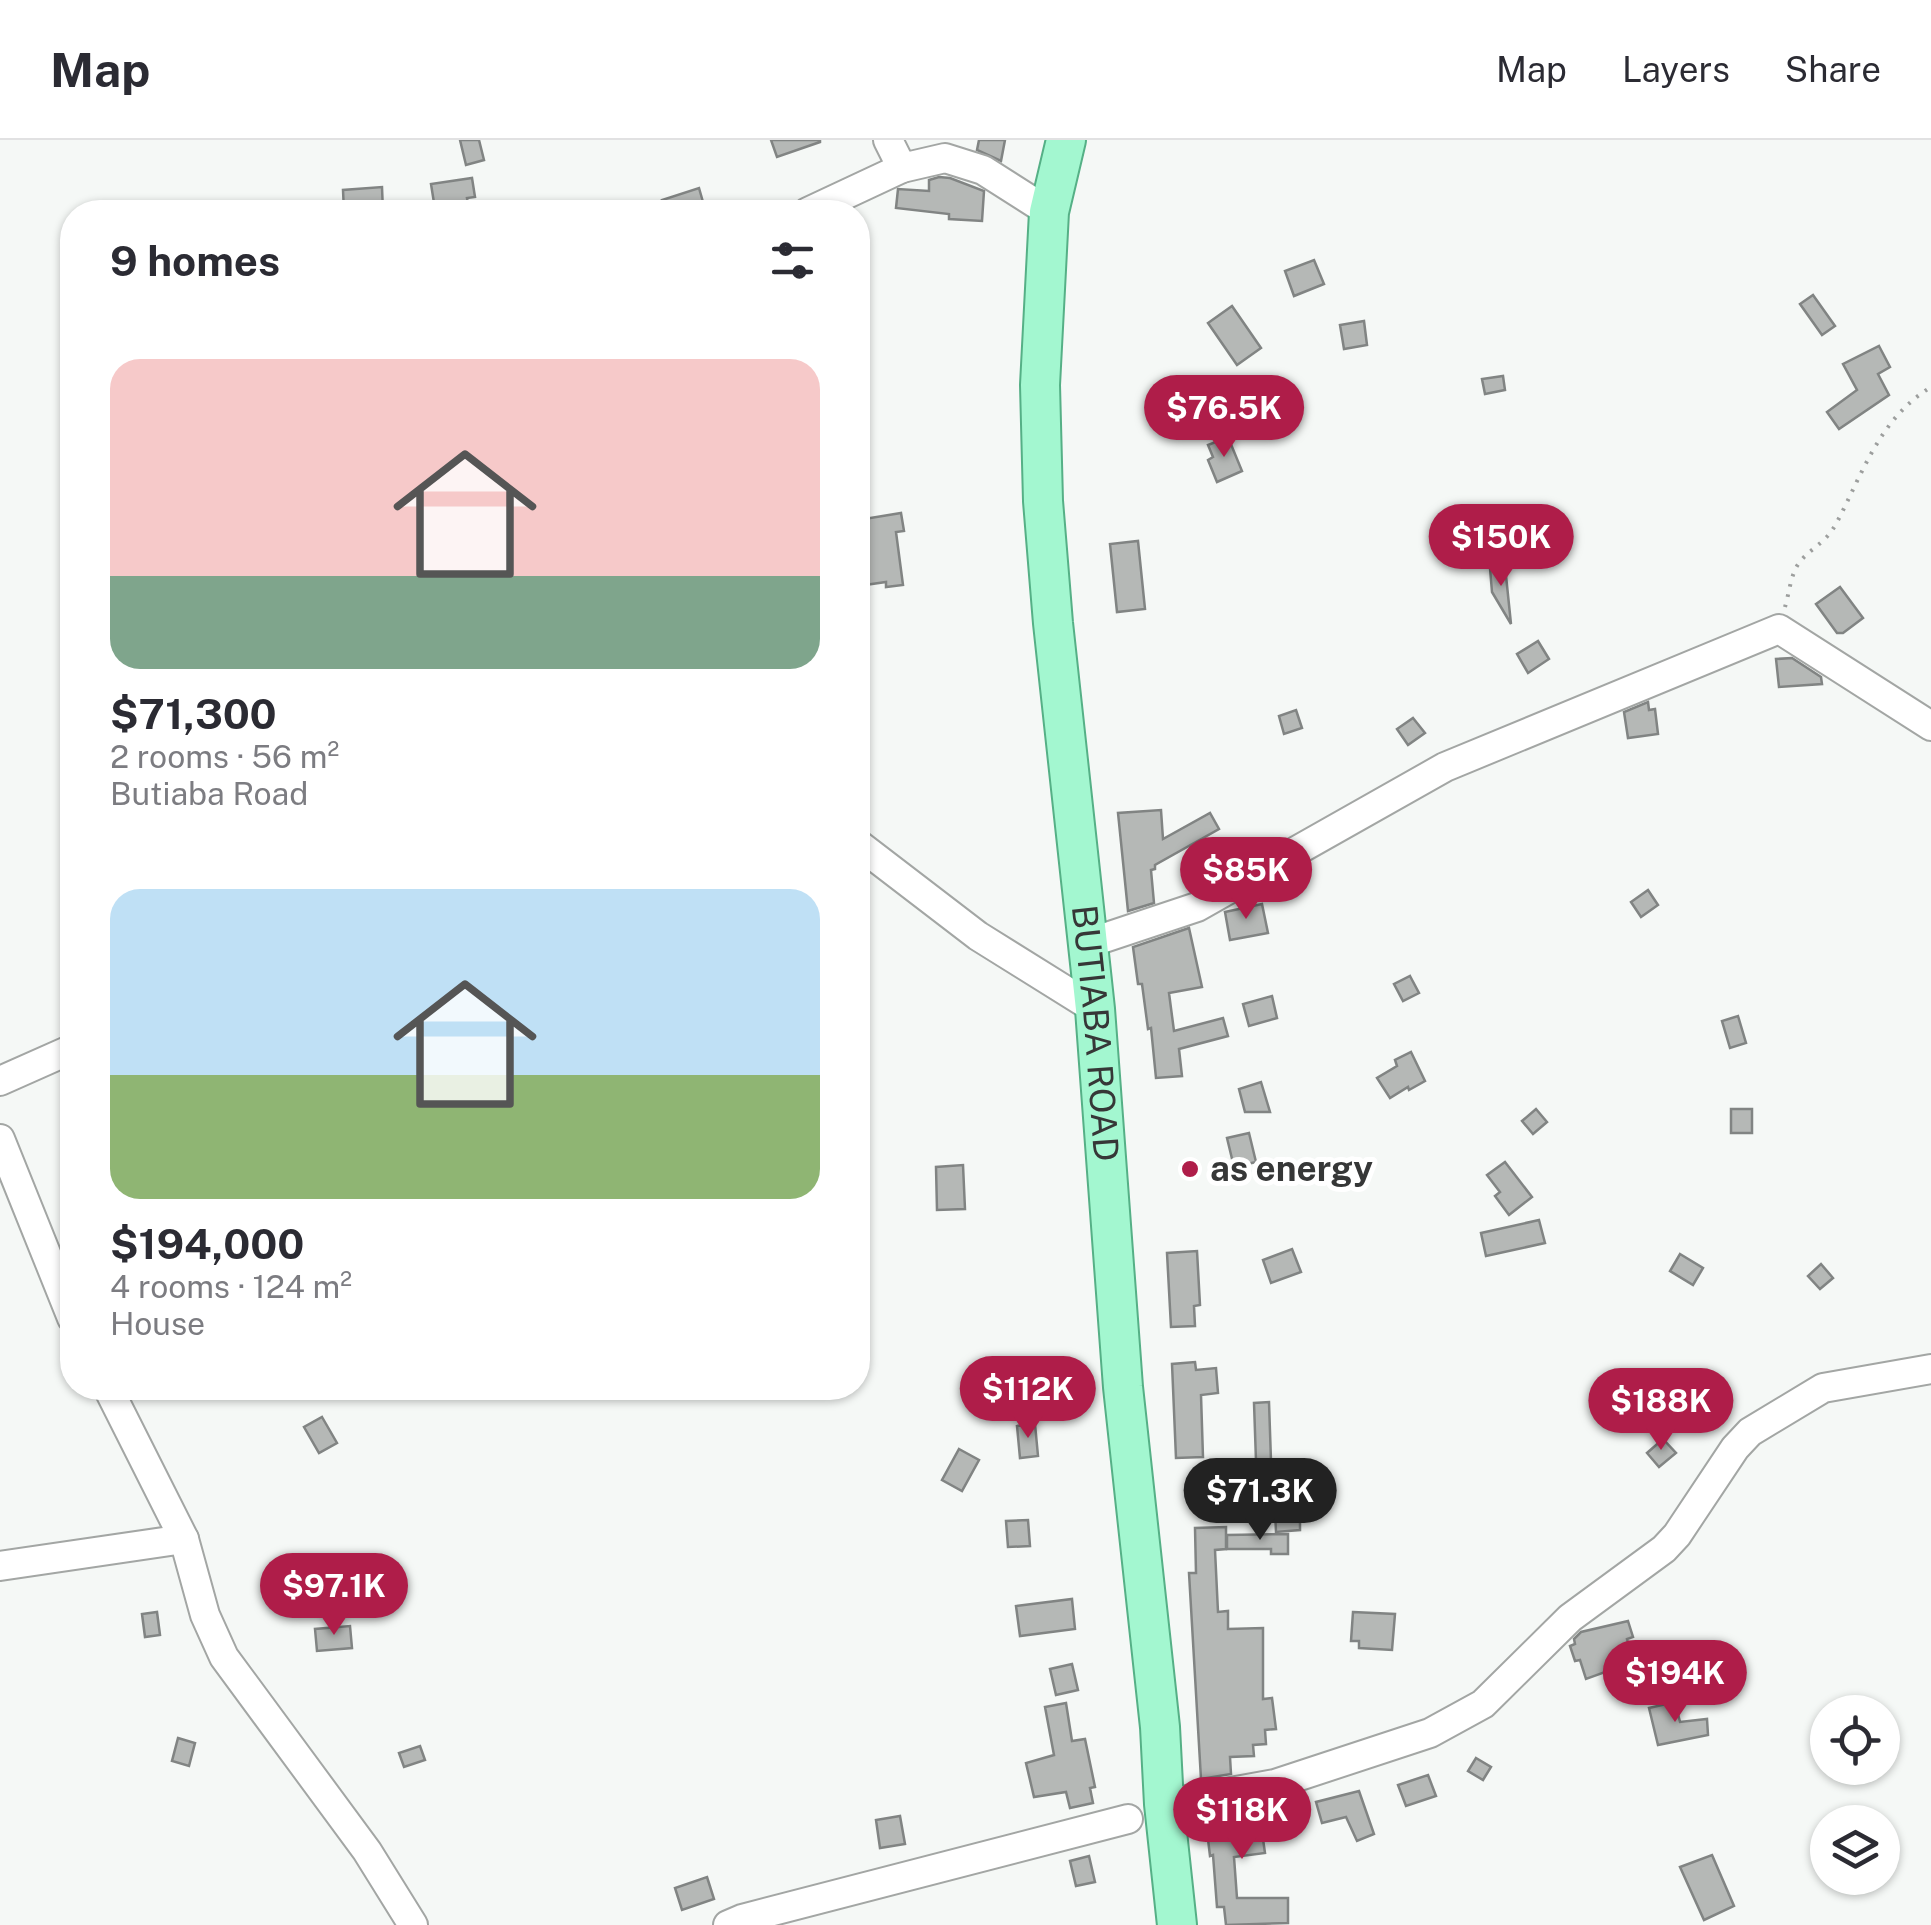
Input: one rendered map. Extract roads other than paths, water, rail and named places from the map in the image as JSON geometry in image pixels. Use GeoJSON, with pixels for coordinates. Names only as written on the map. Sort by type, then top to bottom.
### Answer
{"type":"FeatureCollection","features":[{"type":"Feature","properties":{"kind":"main road","name":"BUTIABA ROAD"},"geometry":{"type":"LineString","coordinates":[[1066,140],[1049,212],[1040,385],[1043,501],[1095,1009],[1123,1388],[1177,1925]]}},
{"type":"Feature","properties":{"kind":"street"},"geometry":{"type":"LineString","coordinates":[[888,140],[902,168]]}},
{"type":"Feature","properties":{"kind":"street"},"geometry":{"type":"LineString","coordinates":[[834,200],[902,168],[944,158],[983,170],[1049,212]]}},
{"type":"Feature","properties":{"kind":"street"},"geometry":{"type":"LineString","coordinates":[[1086,944],[1197,907],[1445,767],[1778,630],[1931,726]]}},
{"type":"Feature","properties":{"kind":"street"},"geometry":{"type":"LineString","coordinates":[[870,853],[978,936],[1095,1009]]}},
{"type":"Feature","properties":{"kind":"street"},"geometry":{"type":"LineString","coordinates":[[0,1081],[60,1054]]}},
{"type":"Feature","properties":{"kind":"street"},"geometry":{"type":"LineString","coordinates":[[0,1139],[60,1288]]}},
{"type":"Feature","properties":{"kind":"street"},"geometry":{"type":"LineString","coordinates":[[1164,1804],[1275,1784],[1430,1733],[1483,1704],[1570,1618],[1664,1549],[1734,1448],[1750,1432],[1823,1388],[1931,1368]]}},
{"type":"Feature","properties":{"kind":"street"},"geometry":{"type":"LineString","coordinates":[[114,1400],[184,1538],[206,1615],[224,1656],[367,1852],[413,1925]]}},
{"type":"Feature","properties":{"kind":"street"},"geometry":{"type":"LineString","coordinates":[[0,1566],[184,1538]]}},
{"type":"Feature","properties":{"kind":"street"},"geometry":{"type":"LineString","coordinates":[[728,1925],[742,1918],[1128,1819]]}},
{"type":"Feature","properties":{"kind":"place","name":"as energy"},"geometry":{"type":"Point","coordinates":[1190,1169]}}]}
